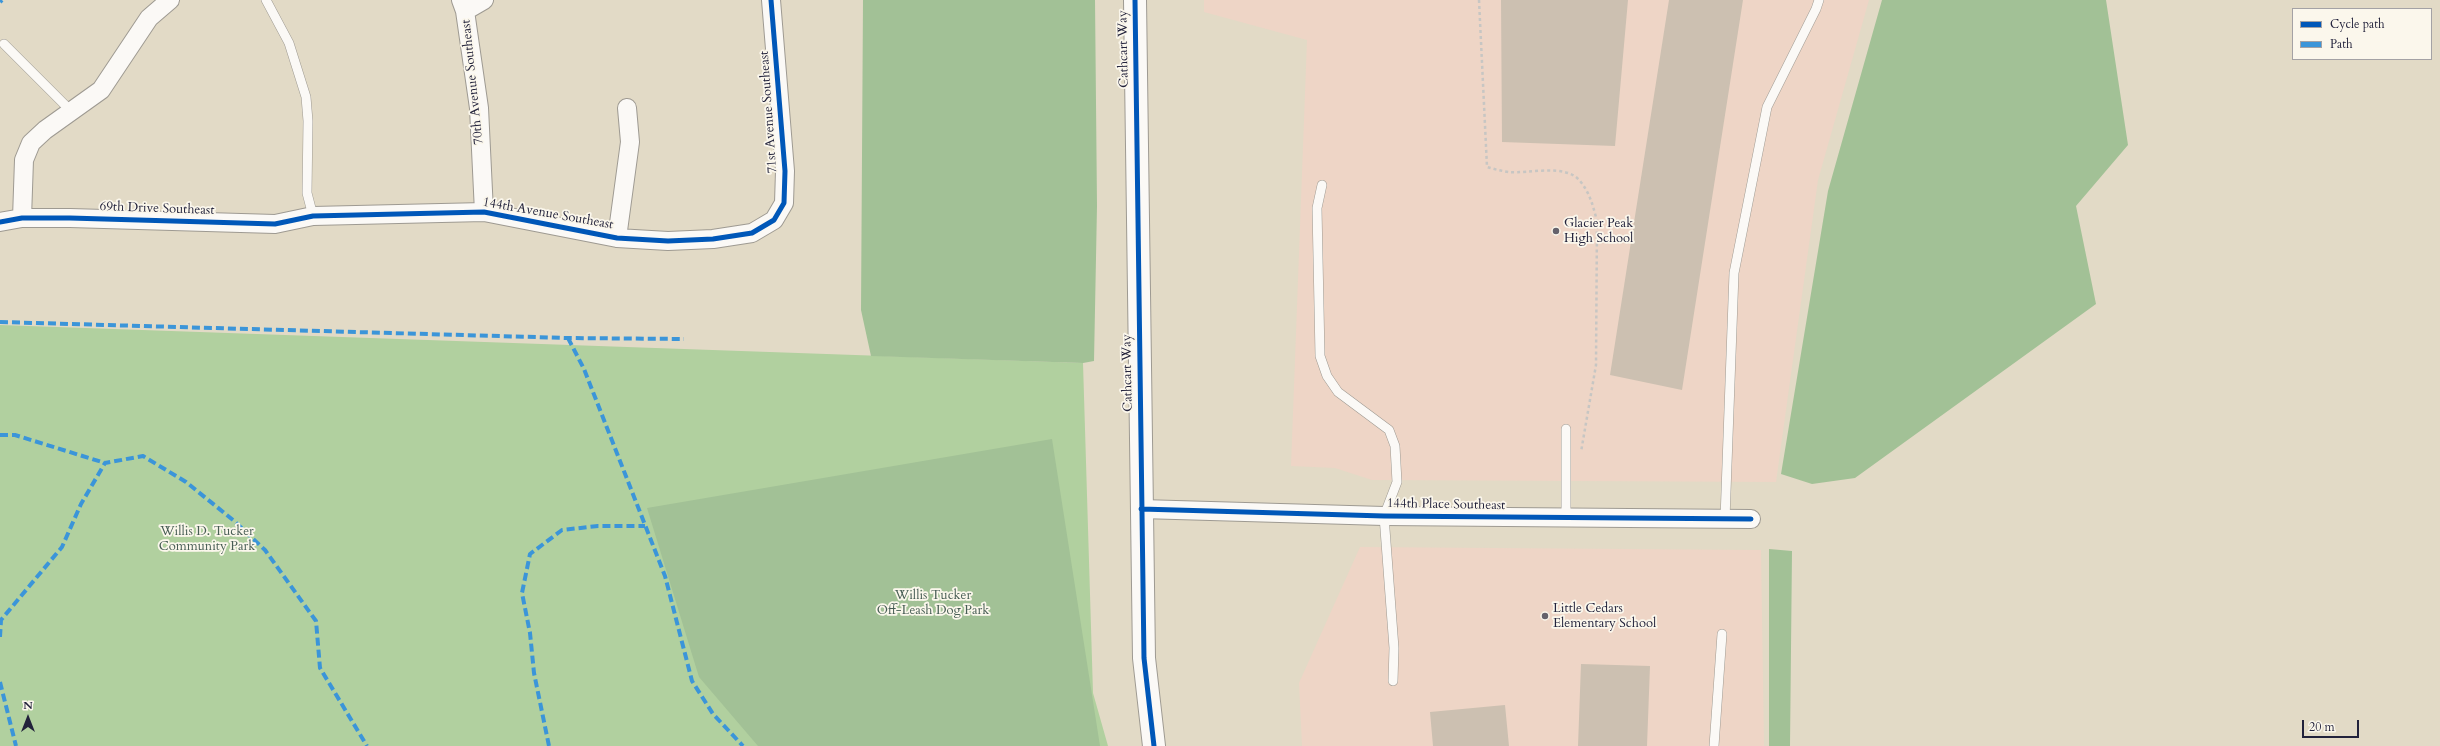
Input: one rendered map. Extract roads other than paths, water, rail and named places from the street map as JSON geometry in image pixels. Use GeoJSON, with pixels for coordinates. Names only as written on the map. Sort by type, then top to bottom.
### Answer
{"type":"FeatureCollection","features":[{"type":"Feature","properties":{"kind":"main road","name":"Cathcart Way"},"geometry":{"type":"LineString","coordinates":[[1135,0],[1144,658],[1154,746]]}},
{"type":"Feature","properties":{"kind":"street"},"geometry":{"type":"LineString","coordinates":[[22,218],[24,160],[31,143],[71,111],[101,90],[149,18],[170,0]]}},
{"type":"Feature","properties":{"kind":"street"},"geometry":{"type":"LineString","coordinates":[[463,5],[484,0]]}},
{"type":"Feature","properties":{"kind":"street","name":"71st Avenue Southeast"},"geometry":{"type":"LineString","coordinates":[[771,0],[785,171],[784,203],[774,220]]}},
{"type":"Feature","properties":{"kind":"street","name":"70th Avenue Southeast"},"geometry":{"type":"LineString","coordinates":[[463,5],[479,108],[484,212]]}},
{"type":"Feature","properties":{"kind":"street"},"geometry":{"type":"LineString","coordinates":[[617,238],[630,142],[627,108]]}},
{"type":"Feature","properties":{"kind":"street","name":"144th Avenue Southeast"},"geometry":{"type":"LineString","coordinates":[[313,216],[484,212],[617,238],[668,241],[713,239],[752,233],[774,220]]}},
{"type":"Feature","properties":{"kind":"street","name":"69th Drive Southeast"},"geometry":{"type":"LineString","coordinates":[[0,222],[22,218],[275,224],[313,216]]}},
{"type":"Feature","properties":{"kind":"street","name":"144th Place Southeast"},"geometry":{"type":"LineString","coordinates":[[1141,509],[1384,516],[1751,519]]}},
{"type":"Feature","properties":{"kind":"lane"},"geometry":{"type":"LineString","coordinates":[[266,0],[289,43],[306,97],[308,121],[308,193],[313,216]]}},
{"type":"Feature","properties":{"kind":"lane"},"geometry":{"type":"LineString","coordinates":[[1725,519],[1734,274],[1768,107],[1819,0]]}},
{"type":"Feature","properties":{"kind":"lane"},"geometry":{"type":"LineString","coordinates":[[4,44],[32,69],[71,111]]}},
{"type":"Feature","properties":{"kind":"lane"},"geometry":{"type":"LineString","coordinates":[[1322,185],[1317,208],[1320,356],[1327,376],[1338,392],[1389,430],[1395,446],[1397,482],[1384,516],[1394,648],[1393,681]]}},
{"type":"Feature","properties":{"kind":"lane"},"geometry":{"type":"LineString","coordinates":[[1566,429],[1566,518]]}},
{"type":"Feature","properties":{"kind":"lane"},"geometry":{"type":"LineString","coordinates":[[1714,746],[1722,634]]}},
{"type":"Feature","properties":{"kind":"place","name":"Glacier Peak High School"},"geometry":{"type":"Point","coordinates":[1556,231]}},
{"type":"Feature","properties":{"kind":"place","name":"Little Cedars Elementary School"},"geometry":{"type":"Point","coordinates":[1545,616]}},
{"type":"Feature","properties":{"kind":"park label","name":"Willis D. Tucker Community Park"},"geometry":{"type":"Point","coordinates":[207,540]}},
{"type":"Feature","properties":{"kind":"park label","name":"Willis Tucker Off-Leash Dog Park"},"geometry":{"type":"Point","coordinates":[933,604]}}]}
